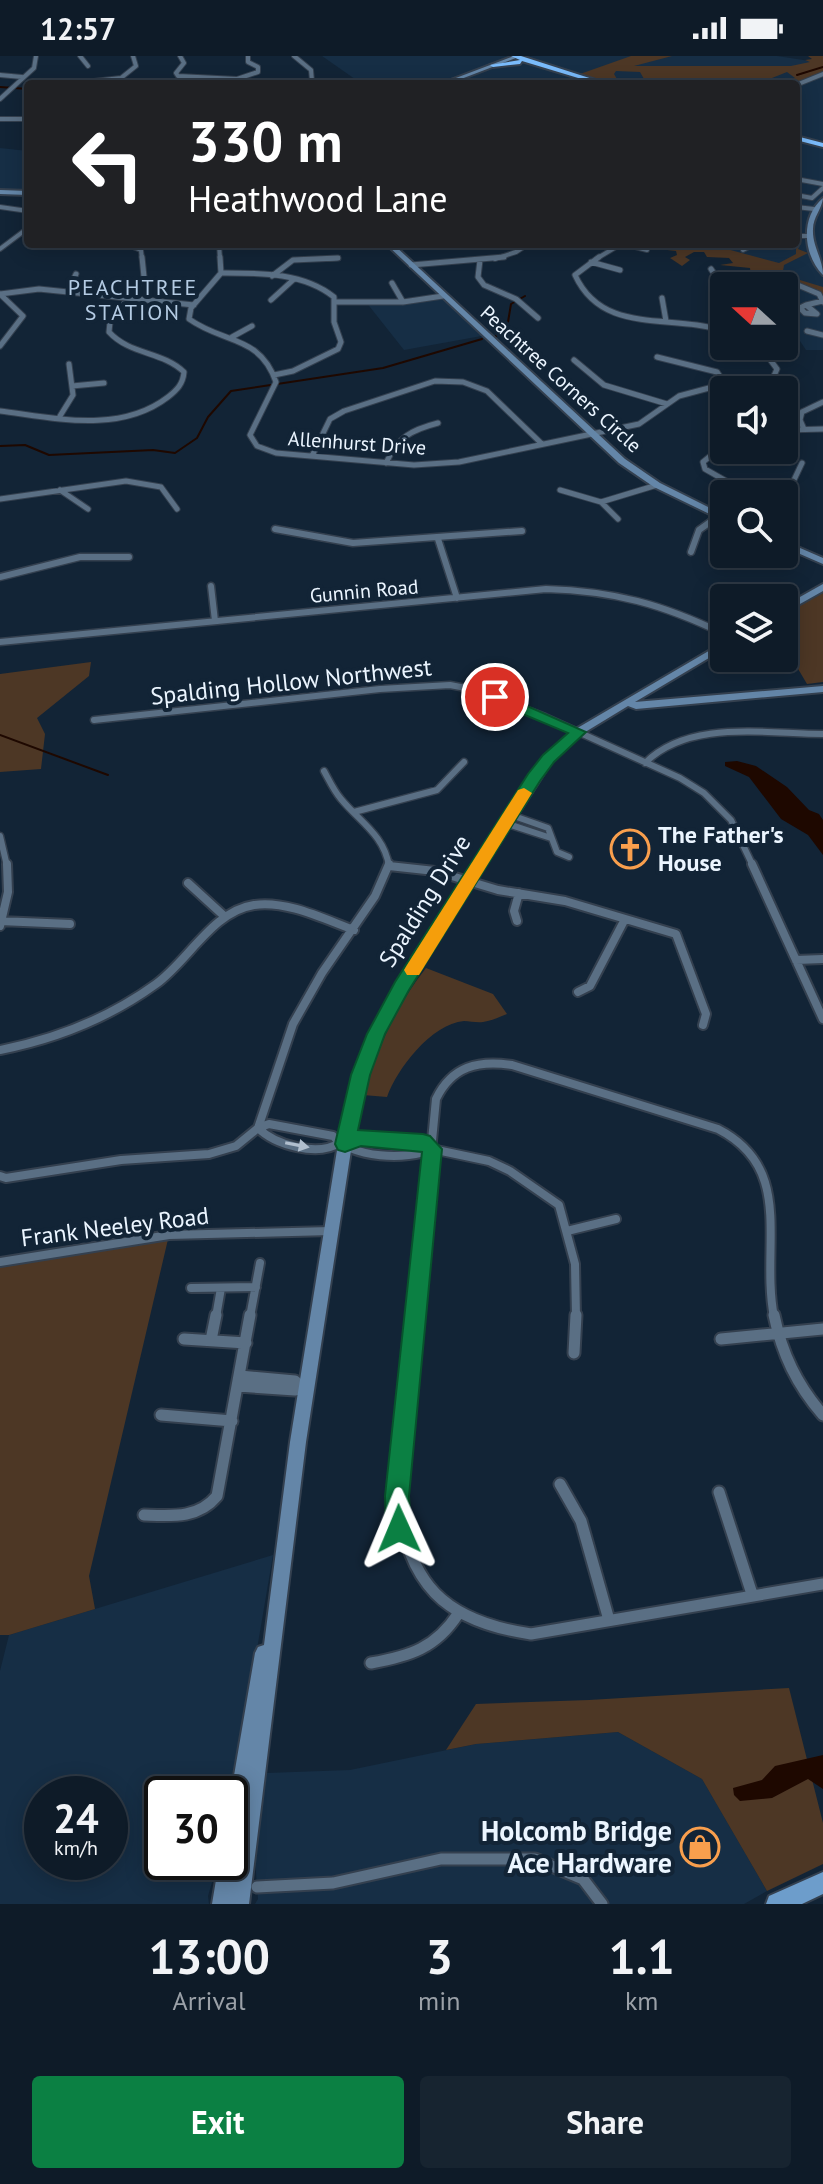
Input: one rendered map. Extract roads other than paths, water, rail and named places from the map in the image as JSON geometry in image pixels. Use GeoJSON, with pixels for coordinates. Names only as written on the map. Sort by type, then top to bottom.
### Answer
{"type":"FeatureCollection","features":[{"type":"Feature","properties":{"kind":"highway"},"geometry":{"type":"LineString","coordinates":[[493,65],[514,57],[592,80]]}},
{"type":"Feature","properties":{"kind":"highway"},"geometry":{"type":"LineString","coordinates":[[514,57],[579,80]]}},
{"type":"Feature","properties":{"kind":"highway"},"geometry":{"type":"LineString","coordinates":[[570,77],[582,80]]}},
{"type":"Feature","properties":{"kind":"highway"},"geometry":{"type":"LineString","coordinates":[[800,137],[822,142]]}},
{"type":"Feature","properties":{"kind":"main road"},"geometry":{"type":"LineString","coordinates":[[454,80],[493,65]]}},
{"type":"Feature","properties":{"kind":"main road"},"geometry":{"type":"LineString","coordinates":[[0,192],[24,193]]}},
{"type":"Feature","properties":{"kind":"main road"},"geometry":{"type":"LineString","coordinates":[[823,200],[811,213],[810,236],[823,273]]}},
{"type":"Feature","properties":{"kind":"main road","name":"Peachtree Corners Circle"},"geometry":{"type":"LineString","coordinates":[[393,248],[622,461],[657,485],[710,511]]}},
{"type":"Feature","properties":{"kind":"main road"},"geometry":{"type":"LineString","coordinates":[[798,550],[823,561]]}},
{"type":"Feature","properties":{"kind":"main road"},"geometry":{"type":"LineString","coordinates":[[798,602],[823,587]]}},
{"type":"Feature","properties":{"kind":"main road","name":"Spalding Drive"},"geometry":{"type":"LineString","coordinates":[[239,1904],[260,1760],[303,1386],[345,1144],[361,1075],[376,1034],[401,987],[548,759],[578,732],[710,653]]}},
{"type":"Feature","properties":{"kind":"main road"},"geometry":{"type":"LineString","coordinates":[[627,702],[636,706],[823,689]]}},
{"type":"Feature","properties":{"kind":"main road","name":"Spalding Drive"},"geometry":{"type":"LineString","coordinates":[[242,1776],[280,1571]]}},
{"type":"Feature","properties":{"kind":"main road"},"geometry":{"type":"LineString","coordinates":[[222,1904],[225,1880]]}},
{"type":"Feature","properties":{"kind":"main road"},"geometry":{"type":"LineString","coordinates":[[777,1904],[823,1883]]}},
{"type":"Feature","properties":{"kind":"street"},"geometry":{"type":"LineString","coordinates":[[0,99],[34,68],[36,56]]}},
{"type":"Feature","properties":{"kind":"street"},"geometry":{"type":"LineString","coordinates":[[80,56],[88,66]]}},
{"type":"Feature","properties":{"kind":"street"},"geometry":{"type":"LineString","coordinates":[[101,80],[124,77],[136,66],[133,56]]}},
{"type":"Feature","properties":{"kind":"street"},"geometry":{"type":"LineString","coordinates":[[180,56],[184,63],[176,73],[178,76],[229,79],[258,72],[258,67],[248,62],[248,56]]}},
{"type":"Feature","properties":{"kind":"street"},"geometry":{"type":"LineString","coordinates":[[294,56],[309,68],[312,80]]}},
{"type":"Feature","properties":{"kind":"street"},"geometry":{"type":"LineString","coordinates":[[800,83],[823,74]]}},
{"type":"Feature","properties":{"kind":"street"},"geometry":{"type":"LineString","coordinates":[[0,75],[22,77]]}},
{"type":"Feature","properties":{"kind":"street"},"geometry":{"type":"LineString","coordinates":[[0,119],[24,118]]}},
{"type":"Feature","properties":{"kind":"street"},"geometry":{"type":"LineString","coordinates":[[800,180],[823,186],[812,198],[800,196]]}},
{"type":"Feature","properties":{"kind":"street"},"geometry":{"type":"LineString","coordinates":[[0,207],[24,210]]}},
{"type":"Feature","properties":{"kind":"street"},"geometry":{"type":"LineString","coordinates":[[800,210],[811,213]]}},
{"type":"Feature","properties":{"kind":"street"},"geometry":{"type":"LineString","coordinates":[[0,249],[24,231]]}},
{"type":"Feature","properties":{"kind":"street"},"geometry":{"type":"LineString","coordinates":[[800,236],[810,236]]}},
{"type":"Feature","properties":{"kind":"street"},"geometry":{"type":"LineString","coordinates":[[0,411],[112,419],[144,412],[165,401],[182,382],[184,372],[175,363],[132,351],[114,340],[109,332],[110,322],[144,277],[139,248]]}},
{"type":"Feature","properties":{"kind":"street"},"geometry":{"type":"LineString","coordinates":[[219,248],[221,273],[188,314],[195,324],[256,348],[274,375],[293,371],[338,349],[341,342],[334,322],[335,302],[330,292],[321,286],[272,276],[221,273]]}},
{"type":"Feature","properties":{"kind":"street"},"geometry":{"type":"LineString","coordinates":[[411,265],[438,260],[511,257],[523,248]]}},
{"type":"Feature","properties":{"kind":"street"},"geometry":{"type":"LineString","coordinates":[[616,248],[575,275],[592,304],[617,316],[710,326]]}},
{"type":"Feature","properties":{"kind":"street"},"geometry":{"type":"LineString","coordinates":[[639,248],[647,250]]}},
{"type":"Feature","properties":{"kind":"street"},"geometry":{"type":"LineString","coordinates":[[743,250],[747,248]]}},
{"type":"Feature","properties":{"kind":"street"},"geometry":{"type":"LineString","coordinates":[[272,276],[293,260],[338,258]]}},
{"type":"Feature","properties":{"kind":"street"},"geometry":{"type":"LineString","coordinates":[[480,260],[478,277],[484,285],[516,299],[538,318]]}},
{"type":"Feature","properties":{"kind":"street"},"geometry":{"type":"LineString","coordinates":[[591,262],[620,270]]}},
{"type":"Feature","properties":{"kind":"street"},"geometry":{"type":"LineString","coordinates":[[68,292],[76,274]]}},
{"type":"Feature","properties":{"kind":"street"},"geometry":{"type":"LineString","coordinates":[[271,300],[293,280]]}},
{"type":"Feature","properties":{"kind":"street"},"geometry":{"type":"LineString","coordinates":[[392,283],[403,302]]}},
{"type":"Feature","properties":{"kind":"street"},"geometry":{"type":"LineString","coordinates":[[798,285],[819,294],[823,302],[810,304]]}},
{"type":"Feature","properties":{"kind":"street"},"geometry":{"type":"LineString","coordinates":[[0,294],[24,289],[194,305]]}},
{"type":"Feature","properties":{"kind":"street"},"geometry":{"type":"LineString","coordinates":[[0,294],[23,316],[0,346]]}},
{"type":"Feature","properties":{"kind":"street"},"geometry":{"type":"LineString","coordinates":[[335,302],[403,302],[443,296]]}},
{"type":"Feature","properties":{"kind":"street"},"geometry":{"type":"LineString","coordinates":[[662,298],[666,321]]}},
{"type":"Feature","properties":{"kind":"street"},"geometry":{"type":"LineString","coordinates":[[232,337],[252,326]]}},
{"type":"Feature","properties":{"kind":"street"},"geometry":{"type":"LineString","coordinates":[[807,331],[821,335],[823,342]]}},
{"type":"Feature","properties":{"kind":"street"},"geometry":{"type":"LineString","coordinates":[[657,357],[717,372],[720,376]]}},
{"type":"Feature","properties":{"kind":"street"},"geometry":{"type":"LineString","coordinates":[[574,360],[604,385],[667,404]]}},
{"type":"Feature","properties":{"kind":"street"},"geometry":{"type":"LineString","coordinates":[[60,416],[71,401],[69,364]]}},
{"type":"Feature","properties":{"kind":"street","name":"Allenhurst Drive"},"geometry":{"type":"LineString","coordinates":[[274,375],[274,389],[250,430],[249,437],[253,444],[265,450],[312,456],[436,465],[639,424],[692,391],[710,389]]}},
{"type":"Feature","properties":{"kind":"street"},"geometry":{"type":"LineString","coordinates":[[312,456],[326,425],[337,415],[407,388],[435,381],[463,382],[487,391],[542,444]]}},
{"type":"Feature","properties":{"kind":"street"},"geometry":{"type":"LineString","coordinates":[[72,386],[104,383]]}},
{"type":"Feature","properties":{"kind":"street"},"geometry":{"type":"LineString","coordinates":[[804,429],[800,420],[802,412],[823,402]]}},
{"type":"Feature","properties":{"kind":"street"},"geometry":{"type":"LineString","coordinates":[[386,463],[395,442],[405,433],[438,423]]}},
{"type":"Feature","properties":{"kind":"street"},"geometry":{"type":"LineString","coordinates":[[798,429],[823,429]]}},
{"type":"Feature","properties":{"kind":"street"},"geometry":{"type":"LineString","coordinates":[[710,454],[703,462],[705,469],[724,480]]}},
{"type":"Feature","properties":{"kind":"street"},"geometry":{"type":"LineString","coordinates":[[794,480],[802,463]]}},
{"type":"Feature","properties":{"kind":"street"},"geometry":{"type":"LineString","coordinates":[[0,499],[140,482],[161,487],[177,509]]}},
{"type":"Feature","properties":{"kind":"street"},"geometry":{"type":"LineString","coordinates":[[601,502],[657,485]]}},
{"type":"Feature","properties":{"kind":"street"},"geometry":{"type":"LineString","coordinates":[[60,490],[88,509]]}},
{"type":"Feature","properties":{"kind":"street"},"geometry":{"type":"LineString","coordinates":[[560,490],[601,502],[618,519]]}},
{"type":"Feature","properties":{"kind":"street"},"geometry":{"type":"LineString","coordinates":[[691,552],[699,530],[710,524]]}},
{"type":"Feature","properties":{"kind":"street"},"geometry":{"type":"LineString","coordinates":[[275,529],[353,543],[522,531]]}},
{"type":"Feature","properties":{"kind":"street"},"geometry":{"type":"LineString","coordinates":[[438,539],[457,598]]}},
{"type":"Feature","properties":{"kind":"street"},"geometry":{"type":"LineString","coordinates":[[0,577],[71,558],[129,557]]}},
{"type":"Feature","properties":{"kind":"street"},"geometry":{"type":"LineString","coordinates":[[211,586],[215,621]]}},
{"type":"Feature","properties":{"kind":"street","name":"Gunnin Road"},"geometry":{"type":"LineString","coordinates":[[0,642],[546,589],[624,593],[661,605],[710,628]]}},
{"type":"Feature","properties":{"kind":"street","name":"Spalding Hollow Northwest"},"geometry":{"type":"LineString","coordinates":[[94,720],[380,689],[450,685],[485,693],[694,786],[731,820],[823,1019]]}},
{"type":"Feature","properties":{"kind":"street"},"geometry":{"type":"LineString","coordinates":[[645,763],[658,750],[688,739],[773,732],[823,734]]}},
{"type":"Feature","properties":{"kind":"street"},"geometry":{"type":"LineString","coordinates":[[354,812],[437,790],[464,762]]}},
{"type":"Feature","properties":{"kind":"street"},"geometry":{"type":"LineString","coordinates":[[0,1176],[6,1178],[168,1155],[209,1154],[236,1146],[258,1128],[293,1024],[322,973],[354,930],[389,866],[386,850],[377,835],[340,798],[324,771]]}},
{"type":"Feature","properties":{"kind":"street"},"geometry":{"type":"LineString","coordinates":[[508,819],[551,838],[557,852],[569,857]]}},
{"type":"Feature","properties":{"kind":"street"},"geometry":{"type":"LineString","coordinates":[[0,836],[8,861],[10,885],[1,922],[70,924]]}},
{"type":"Feature","properties":{"kind":"street"},"geometry":{"type":"LineString","coordinates":[[389,866],[435,871],[519,893],[565,901],[676,934],[706,1014],[703,1025]]}},
{"type":"Feature","properties":{"kind":"street"},"geometry":{"type":"LineString","coordinates":[[188,883],[223,915]]}},
{"type":"Feature","properties":{"kind":"street"},"geometry":{"type":"LineString","coordinates":[[517,921],[514,911],[519,893]]}},
{"type":"Feature","properties":{"kind":"street"},"geometry":{"type":"LineString","coordinates":[[0,1050],[47,1040],[76,1029],[155,985],[178,967],[223,915],[253,905],[269,905],[354,930]]}},
{"type":"Feature","properties":{"kind":"street"},"geometry":{"type":"LineString","coordinates":[[578,992],[590,986],[625,919]]}},
{"type":"Feature","properties":{"kind":"street"},"geometry":{"type":"LineString","coordinates":[[796,960],[823,959]]}},
{"type":"Feature","properties":{"kind":"street"},"geometry":{"type":"LineString","coordinates":[[823,1415],[793,1374],[777,1335],[770,1297],[769,1205],[765,1174],[759,1160],[745,1144],[718,1129],[512,1065],[481,1061],[456,1070],[441,1086],[436,1099],[397,1496],[399,1529],[416,1570],[432,1593],[458,1614],[502,1631],[531,1634],[823,1584]]}},
{"type":"Feature","properties":{"kind":"street"},"geometry":{"type":"LineString","coordinates":[[258,1128],[263,1135],[294,1145],[330,1149],[359,1138],[423,1142],[432,1149],[461,1153],[510,1171],[559,1205],[575,1264],[577,1304],[574,1353]]}},
{"type":"Feature","properties":{"kind":"street"},"geometry":{"type":"LineString","coordinates":[[388,1154],[389,1140]]}},
{"type":"Feature","properties":{"kind":"street"},"geometry":{"type":"LineString","coordinates":[[345,1144],[358,1151],[388,1154],[422,1155],[432,1149]]}},
{"type":"Feature","properties":{"kind":"street"},"geometry":{"type":"LineString","coordinates":[[567,1231],[616,1219]]}},
{"type":"Feature","properties":{"kind":"street","name":"Frank Neeley Road"},"geometry":{"type":"LineString","coordinates":[[0,1262],[169,1235],[331,1231]]}},
{"type":"Feature","properties":{"kind":"street"},"geometry":{"type":"LineString","coordinates":[[144,1515],[187,1515],[211,1506],[219,1491],[260,1263]]}},
{"type":"Feature","properties":{"kind":"street"},"geometry":{"type":"LineString","coordinates":[[191,1288],[256,1287]]}},
{"type":"Feature","properties":{"kind":"street"},"geometry":{"type":"LineString","coordinates":[[211,1340],[221,1288]]}},
{"type":"Feature","properties":{"kind":"street"},"geometry":{"type":"LineString","coordinates":[[721,1339],[823,1329]]}},
{"type":"Feature","properties":{"kind":"street"},"geometry":{"type":"LineString","coordinates":[[184,1339],[246,1343]]}},
{"type":"Feature","properties":{"kind":"street"},"geometry":{"type":"LineString","coordinates":[[239,1381],[295,1390],[303,1386]]}},
{"type":"Feature","properties":{"kind":"street"},"geometry":{"type":"LineString","coordinates":[[161,1415],[232,1421]]}},
{"type":"Feature","properties":{"kind":"street"},"geometry":{"type":"LineString","coordinates":[[560,1484],[581,1521],[609,1620]]}},
{"type":"Feature","properties":{"kind":"street"},"geometry":{"type":"LineString","coordinates":[[719,1492],[752,1594]]}},
{"type":"Feature","properties":{"kind":"street"},"geometry":{"type":"LineString","coordinates":[[371,1663],[416,1655],[435,1645],[449,1631],[458,1614]]}},
{"type":"Feature","properties":{"kind":"street"},"geometry":{"type":"LineString","coordinates":[[257,1887],[333,1883],[446,1859],[535,1859],[583,1879],[602,1904]]}},
{"type":"Feature","properties":{"kind":"waterway"},"geometry":{"type":"LineString","coordinates":[[797,75],[823,67]]}},
{"type":"Feature","properties":{"kind":"waterway"},"geometry":{"type":"LineString","coordinates":[[0,87],[24,89]]}},
{"type":"Feature","properties":{"kind":"waterway"},"geometry":{"type":"LineString","coordinates":[[496,336],[508,322],[511,304],[525,296]]}},
{"type":"Feature","properties":{"kind":"waterway"},"geometry":{"type":"LineString","coordinates":[[0,446],[25,445],[49,455],[153,450],[175,453],[197,438],[208,417],[231,391],[383,368],[482,339]]}},
{"type":"Feature","properties":{"kind":"waterway"},"geometry":{"type":"LineString","coordinates":[[0,735],[108,775]]}},
{"type":"Feature","properties":{"kind":"place","name":"The Father's House"},"geometry":{"type":"Point","coordinates":[630,849]}},
{"type":"Feature","properties":{"kind":"place","name":"Holcomb Bridge Ace Hardware"},"geometry":{"type":"Point","coordinates":[700,1847]}},
{"type":"Feature","properties":{"kind":"district","name":"PEACHTREE STATION"},"geometry":{"type":"Point","coordinates":[133,300]}}]}
